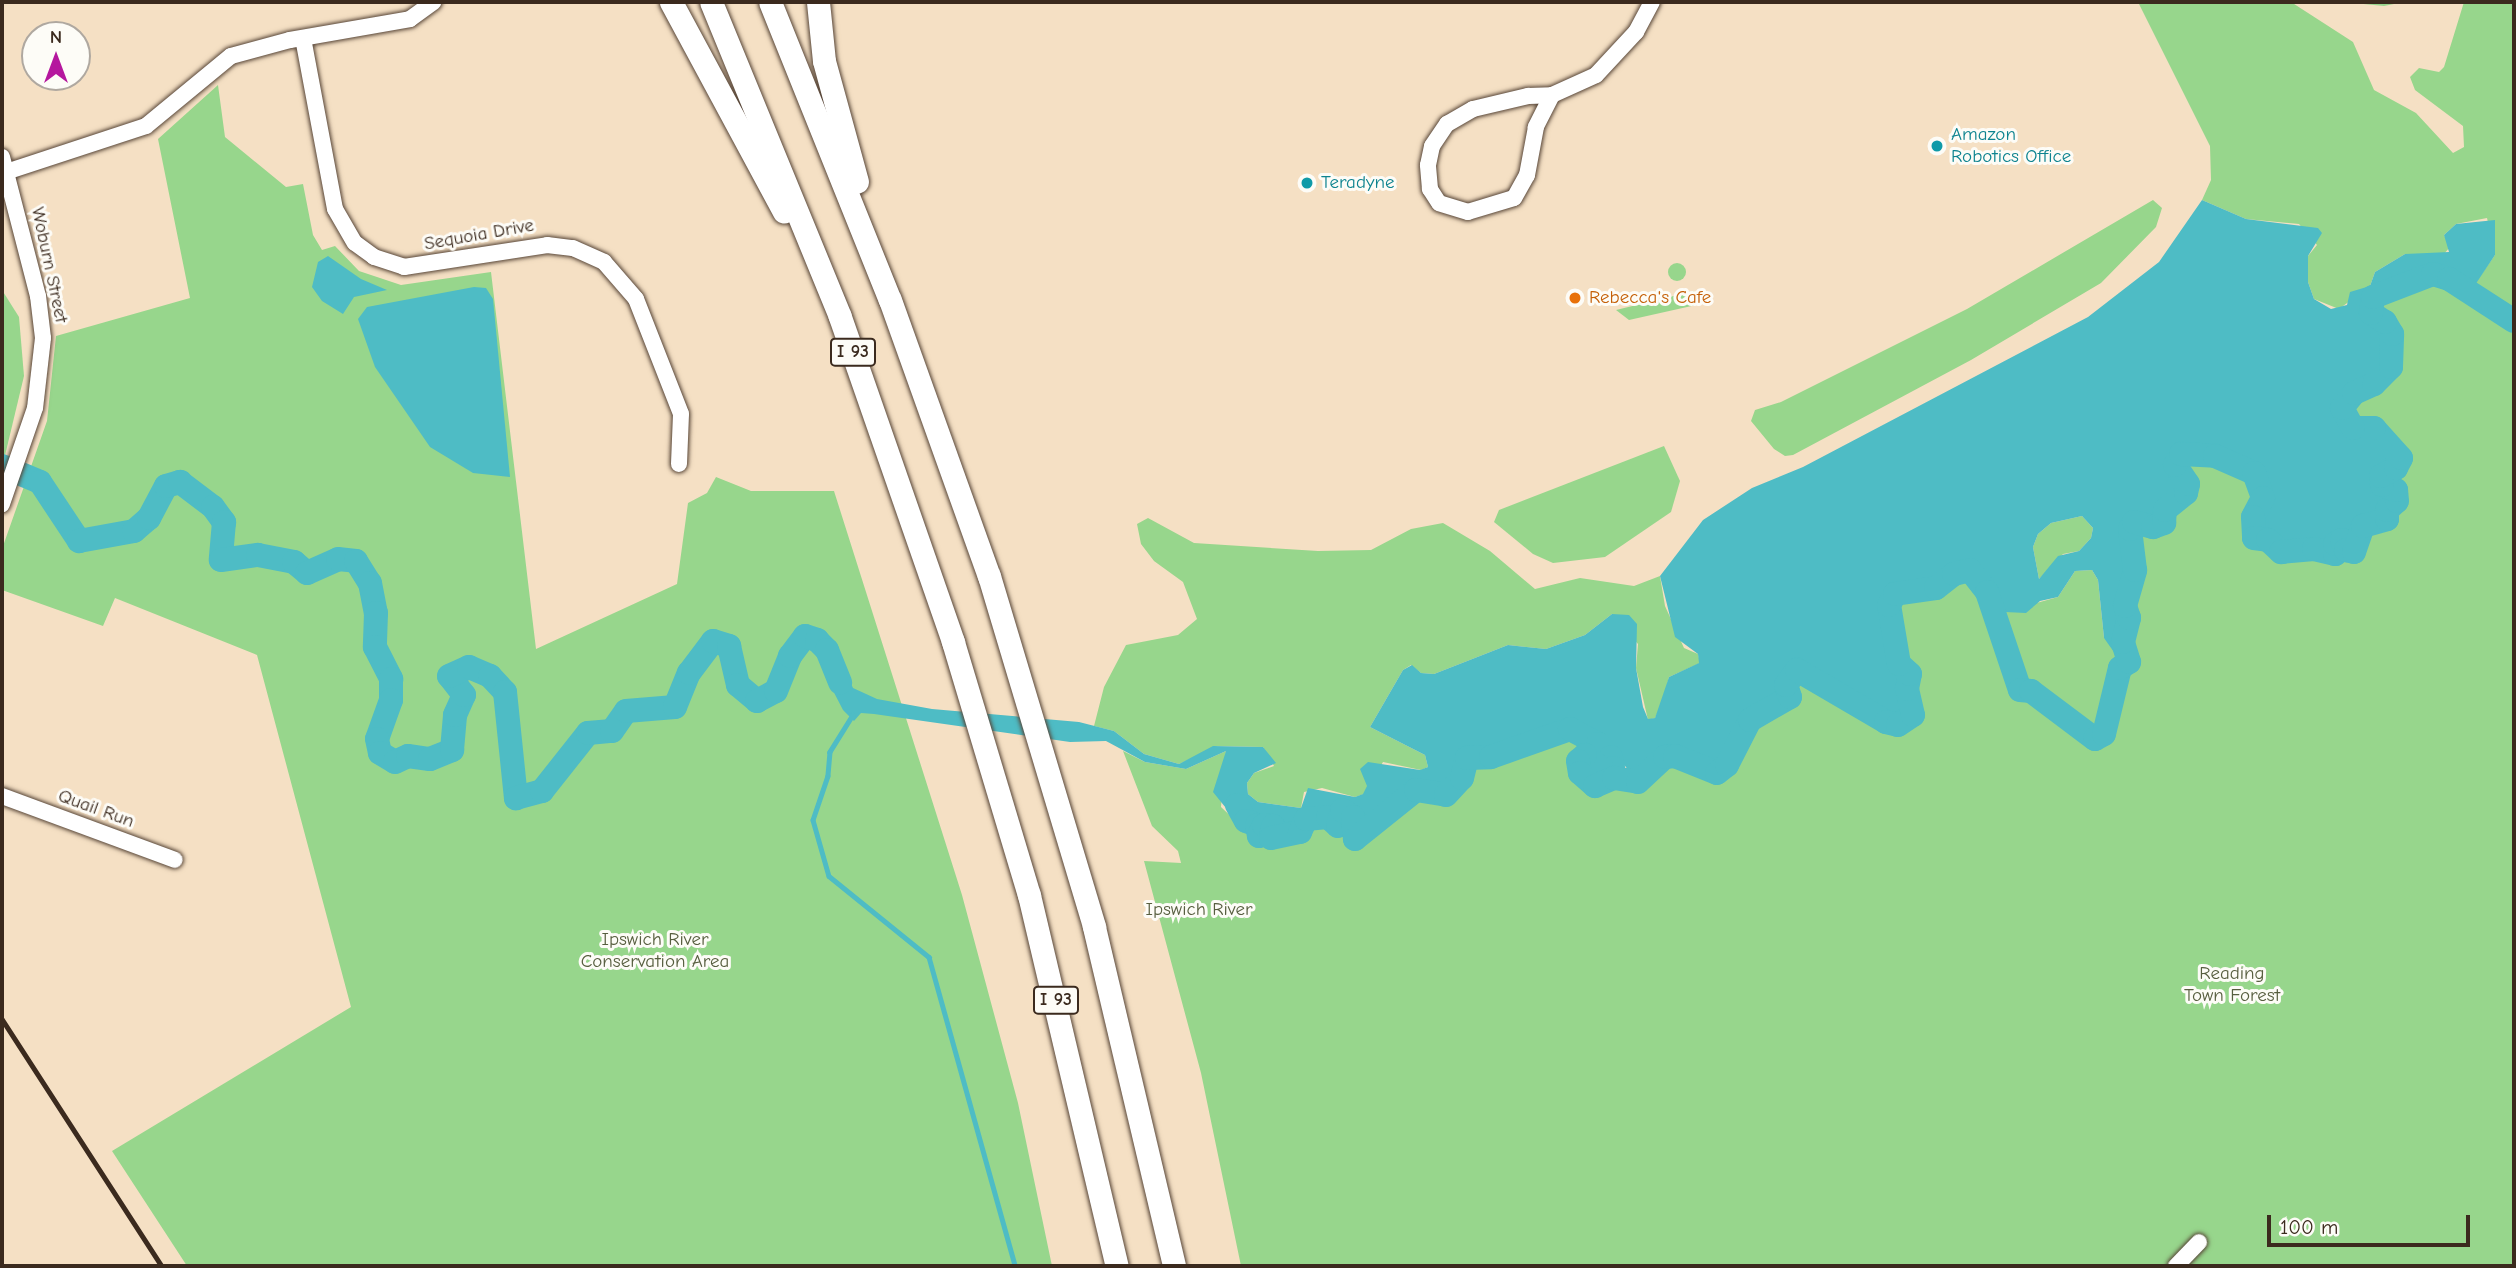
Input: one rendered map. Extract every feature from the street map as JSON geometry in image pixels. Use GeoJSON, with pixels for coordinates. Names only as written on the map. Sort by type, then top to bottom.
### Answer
{"type":"FeatureCollection","features":[{"type":"Feature","properties":{"kind":"highway"},"geometry":{"type":"LineString","coordinates":[[671,2],[840,317]]}},
{"type":"Feature","properties":{"kind":"highway","name":"I 93"},"geometry":{"type":"LineString","coordinates":[[711,2],[840,317],[974,710],[1071,1058],[1117,1266]]}},
{"type":"Feature","properties":{"kind":"highway","name":"I 93"},"geometry":{"type":"LineString","coordinates":[[770,2],[890,300],[985,564],[1041,742],[1094,926],[1174,1266]]}},
{"type":"Feature","properties":{"kind":"highway"},"geometry":{"type":"LineString","coordinates":[[818,2],[829,86],[890,300]]}},
{"type":"Feature","properties":{"kind":"street"},"geometry":{"type":"LineString","coordinates":[[4,165],[131,134],[153,122],[219,62],[251,49],[410,19],[433,2]]}},
{"type":"Feature","properties":{"kind":"street"},"geometry":{"type":"LineString","coordinates":[[1552,95],[1536,127],[1527,175],[1514,198],[1468,212],[1439,203],[1430,188],[1428,165],[1432,146],[1447,124],[1473,109],[1528,96],[1552,95],[1596,75],[1615,59],[1652,2]]}},
{"type":"Feature","properties":{"kind":"street","name":"Sequoia Drive"},"geometry":{"type":"LineString","coordinates":[[303,38],[335,209],[350,237],[374,257],[404,267],[547,245],[573,248],[604,262],[636,299],[681,414],[679,464]]}},
{"type":"Feature","properties":{"kind":"street","name":"Woburn Street"},"geometry":{"type":"LineString","coordinates":[[2,504],[40,384],[43,338],[38,296],[4,165]]}},
{"type":"Feature","properties":{"kind":"street","name":"Quail Run"},"geometry":{"type":"LineString","coordinates":[[2,796],[175,860]]}},
{"type":"Feature","properties":{"kind":"street"},"geometry":{"type":"LineString","coordinates":[[2176,1266],[2199,1242]]}},
{"type":"Feature","properties":{"kind":"green space"},"geometry":{"type":"Polygon","coordinates":[[[2138,2],[2291,2],[2353,42],[2374,90],[2416,113],[2453,153],[2464,147],[2463,126],[2415,90],[2410,77],[2419,68],[2439,72],[2444,67],[2464,2],[2514,2],[2514,307],[2477,290],[2474,285],[2495,255],[2487,218],[2456,224],[2444,235],[2450,247],[2443,255],[2405,254],[2375,272],[2370,286],[2339,309],[2314,299],[2308,282],[2308,256],[2317,245],[2299,224],[2246,219],[2202,200],[2211,180],[2210,146],[2138,2]]]}},
{"type":"Feature","properties":{"kind":"green space"},"geometry":{"type":"Polygon","coordinates":[[[2343,2],[2404,2],[2384,6],[2343,2]]]}},
{"type":"Feature","properties":{"kind":"green space","name":"Ipswich River Conservation Area"},"geometry":{"type":"Polygon","coordinates":[[[218,85],[225,137],[286,187],[303,184],[313,235],[322,250],[335,246],[359,271],[401,285],[491,272],[536,649],[677,584],[688,503],[707,493],[716,477],[751,491],[834,491],[962,895],[1018,1103],[1052,1266],[187,1266],[112,1151],[351,1007],[257,655],[115,598],[103,626],[2,590],[2,549],[47,421],[56,336],[190,298],[158,139],[218,85]]]}},
{"type":"Feature","properties":{"kind":"green space"},"geometry":{"type":"Polygon","coordinates":[[[2153,200],[2162,208],[2156,227],[2101,283],[1971,360],[1793,455],[1785,456],[1774,449],[1751,421],[1755,410],[1781,402],[1967,309],[2153,200]]]}},
{"type":"Feature","properties":{"kind":"green space"},"geometry":{"type":"Polygon","coordinates":[[[1677,263],[1683,266],[1686,272],[1683,278],[1677,281],[1671,278],[1668,272],[1671,266],[1677,263]]]}},
{"type":"Feature","properties":{"kind":"green space","name":"Reading Town Forest"},"geometry":{"type":"Polygon","coordinates":[[[2426,273],[2449,279],[2514,321],[2514,1266],[1241,1266],[1201,1073],[1144,861],[1181,863],[1178,851],[1152,826],[1123,751],[1145,762],[1186,769],[1226,751],[1221,807],[1238,823],[1257,825],[1259,836],[1264,825],[1270,824],[1292,835],[1306,819],[1328,818],[1341,824],[1338,818],[1342,810],[1353,817],[1360,837],[1372,822],[1381,821],[1416,790],[1428,792],[1467,758],[1491,757],[1570,729],[1598,744],[1630,773],[1653,773],[1665,757],[1675,756],[1702,771],[1734,752],[1743,728],[1786,685],[1794,670],[1803,669],[1886,722],[1898,725],[1913,714],[1907,689],[1910,675],[1899,664],[1889,605],[1895,594],[1936,588],[1954,574],[1970,570],[2005,612],[2058,597],[2075,571],[2092,570],[2098,580],[2104,638],[2123,642],[2129,618],[2125,606],[2135,570],[2130,529],[2134,522],[2153,527],[2165,510],[2178,503],[2188,484],[2175,465],[2181,454],[2215,456],[2254,473],[2263,498],[2253,517],[2260,539],[2268,540],[2281,552],[2314,549],[2334,554],[2335,544],[2342,540],[2357,543],[2362,539],[2363,526],[2380,521],[2381,476],[2390,446],[2374,428],[2353,428],[2342,408],[2354,393],[2375,384],[2391,367],[2385,322],[2371,313],[2373,297],[2426,273]]]}},
{"type":"Feature","properties":{"kind":"green space"},"geometry":{"type":"Polygon","coordinates":[[[2,290],[19,317],[24,376],[2,468],[2,290]]]}},
{"type":"Feature","properties":{"kind":"green space"},"geometry":{"type":"Polygon","coordinates":[[[1694,291],[1696,305],[1629,320],[1616,310],[1694,291]]]}},
{"type":"Feature","properties":{"kind":"green space"},"geometry":{"type":"Polygon","coordinates":[[[1664,446],[1680,481],[1671,512],[1605,557],[1553,563],[1533,554],[1494,522],[1499,510],[1664,446]]]}},
{"type":"Feature","properties":{"kind":"green space"},"geometry":{"type":"Polygon","coordinates":[[[2082,516],[2093,528],[2091,538],[2079,551],[2063,554],[2039,579],[2033,547],[2038,534],[2051,523],[2082,516]]]}},
{"type":"Feature","properties":{"kind":"green space"},"geometry":{"type":"Polygon","coordinates":[[[1148,518],[1194,543],[1318,551],[1371,550],[1411,529],[1443,523],[1490,551],[1535,589],[1580,578],[1634,586],[1660,576],[1665,606],[1684,648],[1698,654],[1700,663],[1669,677],[1662,704],[1655,718],[1648,720],[1636,668],[1638,644],[1612,614],[1585,635],[1546,649],[1508,645],[1434,674],[1421,673],[1411,665],[1403,670],[1370,727],[1425,755],[1428,767],[1421,770],[1383,762],[1364,794],[1355,797],[1322,788],[1304,792],[1301,808],[1258,802],[1248,794],[1247,783],[1254,773],[1274,766],[1263,747],[1217,746],[1179,764],[1144,754],[1114,731],[1094,726],[1104,687],[1126,645],[1178,635],[1197,619],[1183,582],[1154,561],[1141,544],[1137,524],[1148,518]]]}},
{"type":"Feature","properties":{"kind":"water"},"geometry":{"type":"Polygon","coordinates":[[[2202,200],[2246,219],[2318,228],[2322,233],[2308,256],[2308,282],[2314,299],[2331,309],[2347,305],[2350,292],[2370,286],[2375,272],[2405,254],[2449,252],[2444,235],[2456,224],[2495,220],[2495,255],[2475,285],[2506,307],[2514,307],[2514,321],[2449,279],[2433,274],[2373,297],[2371,313],[2385,322],[2392,334],[2391,367],[2374,384],[2354,393],[2342,409],[2353,428],[2374,428],[2401,458],[2396,468],[2381,477],[2382,485],[2396,490],[2397,501],[2387,510],[2387,519],[2363,526],[2354,552],[2346,550],[2342,540],[2335,544],[2335,554],[2314,549],[2281,552],[2268,540],[2254,538],[2253,517],[2263,498],[2254,473],[2215,456],[2181,454],[2175,465],[2188,484],[2186,493],[2165,510],[2164,523],[2153,527],[2135,522],[2130,529],[2135,570],[2125,606],[2129,618],[2122,654],[2116,655],[2104,638],[2098,580],[2092,570],[2075,571],[2058,597],[2040,601],[2026,613],[2005,612],[1970,571],[1954,574],[1936,588],[1895,594],[1889,605],[1899,664],[1910,674],[1907,689],[1913,715],[1898,725],[1886,722],[1803,669],[1794,670],[1786,685],[1790,697],[1750,720],[1727,765],[1717,773],[1675,756],[1665,758],[1646,777],[1634,777],[1621,761],[1570,729],[1491,757],[1467,758],[1462,778],[1446,795],[1416,790],[1355,839],[1353,817],[1342,810],[1338,826],[1328,818],[1307,819],[1300,832],[1271,838],[1270,824],[1264,825],[1259,836],[1257,825],[1238,823],[1213,792],[1226,751],[1186,769],[1145,762],[1106,741],[1070,742],[874,714],[861,713],[854,721],[843,710],[828,681],[823,651],[835,649],[853,688],[877,699],[932,709],[1079,722],[1114,731],[1144,754],[1179,764],[1213,746],[1263,747],[1276,763],[1254,773],[1247,783],[1248,794],[1258,802],[1301,808],[1308,788],[1355,797],[1363,794],[1367,786],[1360,769],[1368,762],[1420,770],[1428,767],[1425,755],[1370,727],[1403,670],[1412,665],[1421,673],[1434,674],[1508,645],[1546,649],[1585,635],[1612,614],[1629,615],[1637,624],[1636,668],[1643,707],[1648,719],[1655,718],[1669,677],[1699,663],[1698,654],[1675,637],[1660,576],[1703,520],[1752,488],[1803,467],[2088,317],[2159,262],[2202,200]],[[2082,516],[2051,523],[2038,534],[2033,547],[2039,579],[2058,556],[2079,551],[2091,538],[2093,528],[2082,516]]]}},
{"type":"Feature","properties":{"kind":"water"},"geometry":{"type":"Polygon","coordinates":[[[328,256],[361,279],[387,290],[354,297],[343,314],[322,301],[312,287],[318,262],[328,256]]]}},
{"type":"Feature","properties":{"kind":"water"},"geometry":{"type":"Polygon","coordinates":[[[474,287],[486,288],[493,299],[510,477],[473,473],[430,447],[375,367],[358,319],[367,307],[474,287]]]}},
{"type":"Feature","properties":{"kind":"waterway","name":"Ipswich River"},"geometry":{"type":"LineString","coordinates":[[1237,805],[1246,821],[1257,825],[1259,836],[1264,825],[1273,826],[1271,838],[1300,832],[1306,819],[1328,817],[1338,826],[1342,810],[1353,817],[1355,839],[1416,790],[1446,795],[1462,778],[1467,758],[1491,757],[1570,729],[1598,744],[1611,757],[1613,768],[1607,774],[1585,755],[1578,761],[1580,773],[1595,786],[1614,778],[1638,782],[1665,757],[1675,756],[1717,773],[1727,765],[1750,720],[1790,697],[1786,685],[1797,670],[1886,722],[1898,725],[1913,715],[1907,689],[1910,674],[1899,664],[1889,605],[1895,594],[1936,588],[1954,574],[1970,570],[1987,592],[2020,690],[2031,691],[2095,739],[2104,734],[2120,668],[2129,662],[2123,642],[2129,618],[2125,606],[2135,570],[2130,529],[2134,522],[2153,527],[2164,523],[2165,510],[2186,493],[2188,484],[2175,465],[2181,454],[2215,456],[2254,473],[2263,498],[2253,517],[2254,538],[2268,540],[2281,552],[2314,549],[2335,554],[2335,544],[2342,540],[2346,550],[2354,552],[2363,526],[2387,519],[2387,510],[2397,501],[2396,490],[2382,485],[2381,476],[2396,468],[2401,458],[2374,428],[2353,428],[2342,408],[2354,393],[2374,384],[2391,367],[2392,334],[2385,322],[2371,313],[2373,297],[2433,274],[2449,279],[2514,321]]}},
{"type":"Feature","properties":{"kind":"waterway","name":"Ipswich River"},"geometry":{"type":"LineString","coordinates":[[2,466],[40,482],[79,541],[134,531],[149,518],[166,486],[180,482],[213,507],[224,522],[221,560],[258,555],[294,562],[307,573],[338,559],[356,561],[370,583],[376,613],[375,647],[391,679],[391,700],[377,739],[380,753],[395,762],[408,756],[430,759],[452,750],[455,715],[464,695],[449,676],[469,667],[490,676],[505,692],[516,798],[542,791],[588,733],[612,731],[626,711],[675,707],[689,673],[713,641],[729,646],[738,685],[757,701],[776,691],[790,656],[805,636],[817,640],[827,650],[840,682]]}},
{"type":"Feature","properties":{"kind":"waterway"},"geometry":{"type":"LineString","coordinates":[[853,715],[830,752],[828,776],[813,820],[829,876],[929,957],[1015,1266]]}},
{"type":"Feature","properties":{"kind":"railway"},"geometry":{"type":"LineString","coordinates":[[2,1019],[162,1266]]}},
{"type":"Feature","properties":{"kind":"place","name":"Amazon Robotics Office"},"geometry":{"type":"Point","coordinates":[1937,146]}},
{"type":"Feature","properties":{"kind":"place","name":"Teradyne"},"geometry":{"type":"Point","coordinates":[1307,183]}},
{"type":"Feature","properties":{"kind":"place","name":"Rebecca's Cafe"},"geometry":{"type":"Point","coordinates":[1575,298]}}]}
